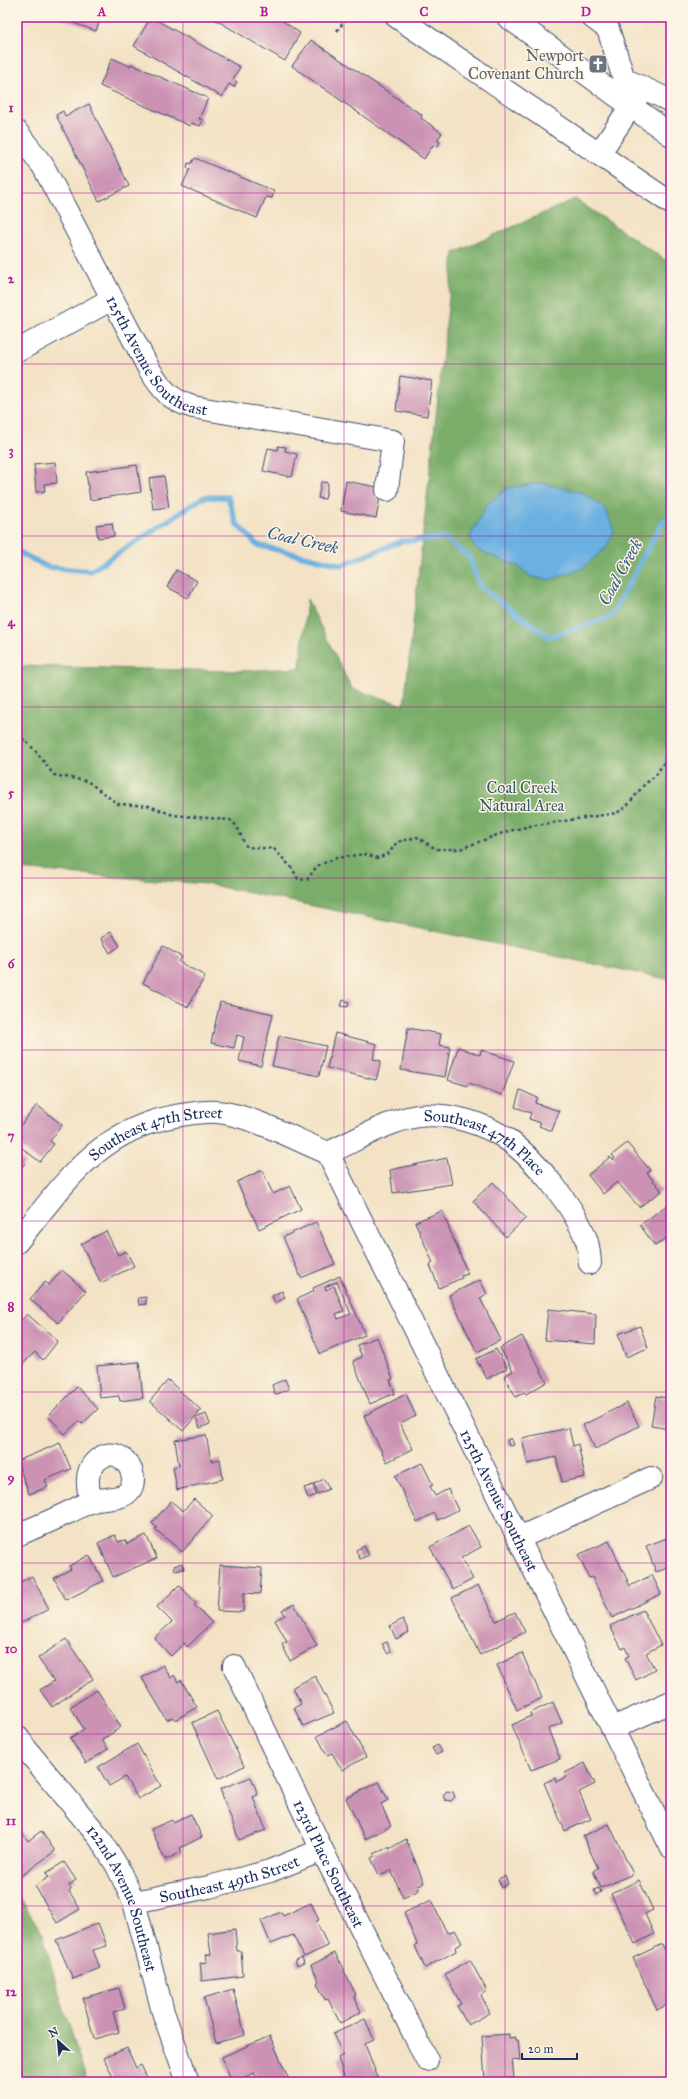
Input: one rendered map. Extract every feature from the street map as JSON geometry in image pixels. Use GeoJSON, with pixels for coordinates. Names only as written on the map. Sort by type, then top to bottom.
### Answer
{"type":"FeatureCollection","features":[{"type":"Feature","properties":{"kind":"street"},"geometry":{"type":"LineString","coordinates":[[397,17],[671,203]]}},
{"type":"Feature","properties":{"kind":"street"},"geometry":{"type":"LineString","coordinates":[[508,17],[671,136]]}},
{"type":"Feature","properties":{"kind":"street"},"geometry":{"type":"LineString","coordinates":[[592,17],[608,29],[624,79],[671,101]]}},
{"type":"Feature","properties":{"kind":"street"},"geometry":{"type":"LineString","coordinates":[[599,154],[643,88]]}},
{"type":"Feature","properties":{"kind":"street","name":"125th Avenue Southeast"},"geometry":{"type":"LineString","coordinates":[[17,132],[43,166],[149,369],[169,396],[179,403],[193,407],[393,441],[387,490]]}},
{"type":"Feature","properties":{"kind":"street"},"geometry":{"type":"LineString","coordinates":[[17,351],[112,299]]}},
{"type":"Feature","properties":{"kind":"street","name":"Southeast 47th Street"},"geometry":{"type":"LineString","coordinates":[[17,1242],[81,1165],[103,1145],[131,1130],[160,1119],[187,1114],[217,1112],[249,1120],[328,1153]]}},
{"type":"Feature","properties":{"kind":"street","name":"Southeast 47th Place"},"geometry":{"type":"LineString","coordinates":[[328,1153],[397,1121],[418,1116],[441,1116],[464,1120],[488,1130],[512,1143],[559,1192],[575,1217],[586,1239],[590,1263]]}},
{"type":"Feature","properties":{"kind":"street","name":"125th Avenue Southeast"},"geometry":{"type":"LineString","coordinates":[[328,1153],[671,1847]]}},
{"type":"Feature","properties":{"kind":"street"},"geometry":{"type":"LineString","coordinates":[[519,1538],[651,1478]]}},
{"type":"Feature","properties":{"kind":"street"},"geometry":{"type":"LineString","coordinates":[[17,1535],[91,1502]]}},
{"type":"Feature","properties":{"kind":"street","name":"123rd Place Southeast"},"geometry":{"type":"LineString","coordinates":[[234,1666],[322,1850],[427,2060]]}},
{"type":"Feature","properties":{"kind":"street"},"geometry":{"type":"LineString","coordinates":[[613,1728],[671,1702]]}},
{"type":"Feature","properties":{"kind":"street","name":"122nd Avenue Southeast"},"geometry":{"type":"LineString","coordinates":[[17,1736],[26,1749],[99,1837],[117,1866],[134,1902],[163,2012],[188,2082]]}},
{"type":"Feature","properties":{"kind":"street","name":"Southeast 49th Street"},"geometry":{"type":"LineString","coordinates":[[134,1902],[208,1887],[270,1871],[322,1850]]}},
{"type":"Feature","properties":{"kind":"path"},"geometry":{"type":"LineString","coordinates":[[337,31],[343,23]]}},
{"type":"Feature","properties":{"kind":"path"},"geometry":{"type":"LineString","coordinates":[[17,735],[28,742],[39,754],[54,775],[87,781],[118,804],[149,806],[173,815],[230,820],[234,823],[242,841],[247,847],[274,849],[292,868],[298,879],[307,880],[317,866],[322,862],[336,858],[354,857],[365,854],[378,858],[389,853],[397,842],[416,837],[436,849],[460,848],[505,832],[530,826],[617,813],[627,806],[644,785],[656,775],[671,751]]}},
{"type":"Feature","properties":{"kind":"path"},"geometry":{"type":"LineString","coordinates":[[671,794],[671,817]]}},
{"type":"Feature","properties":{"kind":"green space","name":"Coal Creek Natural Area"},"geometry":{"type":"Polygon","coordinates":[[[575,199],[671,264],[671,980],[207,884],[17,869],[17,666],[236,671],[300,668],[307,599],[352,689],[404,705],[454,253],[575,199]]]}},
{"type":"Feature","properties":{"kind":"green space"},"geometry":{"type":"Polygon","coordinates":[[[17,1894],[43,1934],[58,1990],[87,2082],[17,2082],[17,1894]]]}},
{"type":"Feature","properties":{"kind":"water"},"geometry":{"type":"Polygon","coordinates":[[[541,483],[584,493],[606,510],[614,531],[606,548],[581,569],[550,580],[532,577],[516,565],[491,556],[475,548],[470,537],[487,504],[508,488],[541,483]]]}},
{"type":"Feature","properties":{"kind":"building"},"geometry":{"type":"Polygon","coordinates":[[[57,17],[101,17],[96,31],[57,17]]]}},
{"type":"Feature","properties":{"kind":"building"},"geometry":{"type":"Polygon","coordinates":[[[151,17],[240,67],[233,79],[237,82],[234,87],[229,84],[222,97],[134,46],[151,17]]]}},
{"type":"Feature","properties":{"kind":"building"},"geometry":{"type":"Polygon","coordinates":[[[211,17],[277,17],[300,33],[285,61],[211,17]]]}},
{"type":"Feature","properties":{"kind":"building"},"geometry":{"type":"Polygon","coordinates":[[[627,17],[654,17],[654,18],[628,23],[627,17]]]}},
{"type":"Feature","properties":{"kind":"building"},"geometry":{"type":"Polygon","coordinates":[[[311,40],[422,115],[421,118],[442,133],[437,140],[440,142],[436,148],[433,145],[424,159],[292,66],[311,40]]]}},
{"type":"Feature","properties":{"kind":"building"},"geometry":{"type":"Polygon","coordinates":[[[112,58],[130,66],[131,64],[208,98],[199,119],[203,120],[200,126],[191,123],[190,126],[100,86],[112,58]]]}},
{"type":"Feature","properties":{"kind":"building"},"geometry":{"type":"Polygon","coordinates":[[[89,104],[129,186],[99,201],[56,115],[63,111],[65,116],[89,104]]]}},
{"type":"Feature","properties":{"kind":"building"},"geometry":{"type":"Polygon","coordinates":[[[195,158],[274,191],[272,198],[266,197],[257,218],[182,186],[190,169],[187,168],[188,163],[191,164],[195,158]]]}},
{"type":"Feature","properties":{"kind":"building"},"geometry":{"type":"Polygon","coordinates":[[[400,376],[432,381],[427,416],[396,411],[400,376]]]}},
{"type":"Feature","properties":{"kind":"building"},"geometry":{"type":"Polygon","coordinates":[[[278,446],[286,447],[285,451],[297,454],[292,477],[263,471],[268,448],[278,450],[278,446]]]}},
{"type":"Feature","properties":{"kind":"building"},"geometry":{"type":"Polygon","coordinates":[[[55,462],[57,483],[44,484],[45,491],[36,492],[34,464],[55,462]]]}},
{"type":"Feature","properties":{"kind":"building"},"geometry":{"type":"Polygon","coordinates":[[[137,465],[141,492],[90,500],[86,472],[137,465]]]}},
{"type":"Feature","properties":{"kind":"building"},"geometry":{"type":"Polygon","coordinates":[[[164,476],[169,507],[153,509],[149,478],[164,476]]]}},
{"type":"Feature","properties":{"kind":"building"},"geometry":{"type":"Polygon","coordinates":[[[346,481],[382,488],[376,518],[341,511],[346,481]]]}},
{"type":"Feature","properties":{"kind":"building"},"geometry":{"type":"Polygon","coordinates":[[[321,482],[328,483],[325,499],[318,498],[321,482]]]}},
{"type":"Feature","properties":{"kind":"building"},"geometry":{"type":"Polygon","coordinates":[[[112,523],[114,536],[98,538],[96,525],[112,523]]]}},
{"type":"Feature","properties":{"kind":"building"},"geometry":{"type":"Polygon","coordinates":[[[176,570],[197,581],[188,598],[167,587],[176,570]]]}},
{"type":"Feature","properties":{"kind":"building"},"geometry":{"type":"Polygon","coordinates":[[[111,932],[120,946],[110,953],[101,938],[111,932]]]}},
{"type":"Feature","properties":{"kind":"building"},"geometry":{"type":"Polygon","coordinates":[[[163,946],[182,957],[179,962],[205,976],[188,1007],[143,983],[163,946]]]}},
{"type":"Feature","properties":{"kind":"building"},"geometry":{"type":"Polygon","coordinates":[[[343,1000],[349,1002],[348,1007],[341,1006],[343,1000]]]}},
{"type":"Feature","properties":{"kind":"building"},"geometry":{"type":"Polygon","coordinates":[[[220,1002],[273,1014],[261,1066],[239,1061],[244,1037],[237,1035],[234,1048],[211,1043],[220,1002]]]}},
{"type":"Feature","properties":{"kind":"building"},"geometry":{"type":"Polygon","coordinates":[[[408,1028],[441,1034],[439,1045],[450,1047],[445,1077],[401,1070],[408,1028]]]}},
{"type":"Feature","properties":{"kind":"building"},"geometry":{"type":"Polygon","coordinates":[[[335,1033],[377,1044],[373,1059],[381,1061],[376,1080],[327,1068],[335,1033]]]}},
{"type":"Feature","properties":{"kind":"building"},"geometry":{"type":"Polygon","coordinates":[[[279,1036],[326,1046],[319,1076],[272,1066],[279,1036]]]}},
{"type":"Feature","properties":{"kind":"building"},"geometry":{"type":"Polygon","coordinates":[[[458,1047],[480,1055],[481,1050],[514,1061],[502,1095],[469,1083],[468,1086],[448,1080],[458,1047]]]}},
{"type":"Feature","properties":{"kind":"building"},"geometry":{"type":"Polygon","coordinates":[[[520,1090],[538,1098],[535,1103],[559,1111],[552,1131],[539,1126],[541,1123],[529,1119],[531,1113],[515,1107],[520,1090]]]}},
{"type":"Feature","properties":{"kind":"building"},"geometry":{"type":"Polygon","coordinates":[[[37,1105],[62,1125],[50,1141],[54,1144],[40,1162],[17,1144],[17,1130],[37,1105]]]}},
{"type":"Feature","properties":{"kind":"building"},"geometry":{"type":"Polygon","coordinates":[[[627,1143],[650,1170],[647,1173],[662,1191],[639,1207],[617,1182],[603,1194],[588,1175],[610,1157],[613,1160],[615,1158],[612,1155],[627,1143]]]}},
{"type":"Feature","properties":{"kind":"building"},"geometry":{"type":"Polygon","coordinates":[[[17,1156],[25,1163],[17,1173],[17,1156]]]}},
{"type":"Feature","properties":{"kind":"building"},"geometry":{"type":"Polygon","coordinates":[[[447,1158],[452,1184],[393,1193],[390,1170],[447,1158]]]}},
{"type":"Feature","properties":{"kind":"building"},"geometry":{"type":"Polygon","coordinates":[[[262,1170],[273,1194],[290,1186],[301,1209],[259,1229],[237,1182],[262,1170]]]}},
{"type":"Feature","properties":{"kind":"building"},"geometry":{"type":"Polygon","coordinates":[[[493,1182],[526,1218],[506,1237],[473,1201],[493,1182]]]}},
{"type":"Feature","properties":{"kind":"building"},"geometry":{"type":"Polygon","coordinates":[[[671,1202],[671,1234],[655,1246],[640,1225],[671,1202]]]}},
{"type":"Feature","properties":{"kind":"building"},"geometry":{"type":"Polygon","coordinates":[[[442,1211],[468,1274],[461,1276],[462,1278],[439,1288],[430,1265],[433,1263],[415,1222],[442,1211]]]}},
{"type":"Feature","properties":{"kind":"building"},"geometry":{"type":"Polygon","coordinates":[[[316,1222],[335,1264],[301,1278],[283,1237],[316,1222]]]}},
{"type":"Feature","properties":{"kind":"building"},"geometry":{"type":"Polygon","coordinates":[[[106,1231],[118,1255],[126,1251],[134,1266],[101,1283],[81,1244],[106,1231]]]}},
{"type":"Feature","properties":{"kind":"building"},"geometry":{"type":"Polygon","coordinates":[[[62,1270],[86,1291],[58,1323],[30,1299],[45,1282],[49,1285],[62,1270]]]}},
{"type":"Feature","properties":{"kind":"building"},"geometry":{"type":"Polygon","coordinates":[[[340,1276],[365,1335],[320,1354],[297,1299],[314,1291],[313,1288],[340,1276]],[[337,1282],[325,1287],[326,1290],[334,1286],[344,1311],[336,1314],[338,1319],[351,1314],[337,1282]]]}},
{"type":"Feature","properties":{"kind":"building"},"geometry":{"type":"Polygon","coordinates":[[[480,1280],[487,1294],[480,1298],[501,1340],[477,1352],[449,1295],[480,1280]]]}},
{"type":"Feature","properties":{"kind":"building"},"geometry":{"type":"Polygon","coordinates":[[[282,1291],[285,1298],[275,1303],[272,1296],[282,1291]]]}},
{"type":"Feature","properties":{"kind":"building"},"geometry":{"type":"Polygon","coordinates":[[[146,1297],[146,1304],[139,1305],[138,1298],[146,1297]]]}},
{"type":"Feature","properties":{"kind":"building"},"geometry":{"type":"Polygon","coordinates":[[[548,1309],[596,1314],[595,1344],[545,1340],[548,1309]]]}},
{"type":"Feature","properties":{"kind":"building"},"geometry":{"type":"Polygon","coordinates":[[[27,1314],[58,1341],[43,1360],[35,1352],[22,1365],[17,1361],[17,1325],[27,1314]]]}},
{"type":"Feature","properties":{"kind":"building"},"geometry":{"type":"Polygon","coordinates":[[[640,1326],[648,1348],[626,1357],[618,1334],[640,1326]]]}},
{"type":"Feature","properties":{"kind":"building"},"geometry":{"type":"Polygon","coordinates":[[[522,1336],[547,1382],[526,1394],[524,1392],[516,1397],[504,1376],[513,1371],[500,1348],[522,1336]]]}},
{"type":"Feature","properties":{"kind":"building"},"geometry":{"type":"Polygon","coordinates":[[[377,1337],[393,1379],[390,1380],[395,1393],[370,1404],[353,1361],[362,1357],[357,1345],[377,1337]]]}},
{"type":"Feature","properties":{"kind":"building"},"geometry":{"type":"Polygon","coordinates":[[[496,1349],[507,1368],[487,1379],[476,1359],[496,1349]]]}},
{"type":"Feature","properties":{"kind":"building"},"geometry":{"type":"Polygon","coordinates":[[[139,1362],[143,1398],[120,1401],[119,1396],[100,1398],[97,1366],[139,1362]]]}},
{"type":"Feature","properties":{"kind":"building"},"geometry":{"type":"Polygon","coordinates":[[[285,1379],[289,1389],[275,1395],[272,1385],[285,1379]]]}},
{"type":"Feature","properties":{"kind":"building"},"geometry":{"type":"Polygon","coordinates":[[[168,1380],[201,1410],[183,1431],[150,1401],[168,1380]]]}},
{"type":"Feature","properties":{"kind":"building"},"geometry":{"type":"Polygon","coordinates":[[[77,1387],[98,1409],[82,1424],[79,1421],[65,1434],[48,1416],[77,1387]]]}},
{"type":"Feature","properties":{"kind":"building"},"geometry":{"type":"Polygon","coordinates":[[[406,1394],[416,1416],[400,1424],[413,1449],[387,1462],[364,1416],[406,1394]]]}},
{"type":"Feature","properties":{"kind":"building"},"geometry":{"type":"Polygon","coordinates":[[[656,1396],[671,1399],[671,1429],[651,1426],[656,1396]]]}},
{"type":"Feature","properties":{"kind":"building"},"geometry":{"type":"Polygon","coordinates":[[[627,1403],[639,1426],[595,1449],[583,1425],[627,1403]]]}},
{"type":"Feature","properties":{"kind":"building"},"geometry":{"type":"Polygon","coordinates":[[[206,1414],[210,1424],[200,1428],[196,1418],[206,1414]]]}},
{"type":"Feature","properties":{"kind":"building"},"geometry":{"type":"Polygon","coordinates":[[[569,1428],[573,1446],[578,1444],[585,1477],[562,1482],[556,1457],[528,1464],[522,1438],[569,1428]]]}},
{"type":"Feature","properties":{"kind":"building"},"geometry":{"type":"Polygon","coordinates":[[[206,1435],[211,1461],[220,1459],[223,1479],[177,1490],[173,1467],[179,1466],[175,1440],[206,1435]]]}},
{"type":"Feature","properties":{"kind":"building"},"geometry":{"type":"Polygon","coordinates":[[[511,1438],[514,1445],[509,1446],[507,1440],[511,1438]]]}},
{"type":"Feature","properties":{"kind":"building"},"geometry":{"type":"Polygon","coordinates":[[[60,1443],[71,1469],[45,1480],[48,1487],[29,1494],[17,1461],[60,1443]]]}},
{"type":"Feature","properties":{"kind":"building"},"geometry":{"type":"Polygon","coordinates":[[[422,1463],[433,1485],[430,1486],[435,1496],[448,1489],[458,1510],[438,1520],[435,1513],[417,1522],[395,1476],[422,1463]]]}},
{"type":"Feature","properties":{"kind":"building"},"geometry":{"type":"Polygon","coordinates":[[[324,1479],[329,1489],[318,1494],[314,1484],[324,1479]]]}},
{"type":"Feature","properties":{"kind":"building"},"geometry":{"type":"Polygon","coordinates":[[[313,1485],[316,1495],[308,1498],[304,1488],[313,1485]]]}},
{"type":"Feature","properties":{"kind":"building"},"geometry":{"type":"Polygon","coordinates":[[[194,1499],[213,1516],[182,1552],[155,1529],[157,1528],[152,1523],[171,1501],[183,1511],[194,1499]]]}},
{"type":"Feature","properties":{"kind":"building"},"geometry":{"type":"Polygon","coordinates":[[[469,1526],[481,1547],[461,1558],[473,1579],[453,1590],[430,1547],[469,1526]]]}},
{"type":"Feature","properties":{"kind":"building"},"geometry":{"type":"Polygon","coordinates":[[[115,1535],[118,1542],[125,1540],[127,1544],[146,1535],[157,1558],[113,1577],[98,1543],[115,1535]]]}},
{"type":"Feature","properties":{"kind":"building"},"geometry":{"type":"Polygon","coordinates":[[[667,1538],[668,1540],[671,1539],[671,1567],[656,1572],[646,1546],[667,1538]]]}},
{"type":"Feature","properties":{"kind":"building"},"geometry":{"type":"Polygon","coordinates":[[[609,1541],[630,1586],[652,1575],[661,1594],[612,1618],[592,1577],[589,1578],[578,1555],[609,1541]]]}},
{"type":"Feature","properties":{"kind":"building"},"geometry":{"type":"Polygon","coordinates":[[[364,1546],[369,1555],[360,1559],[356,1550],[364,1546]]]}},
{"type":"Feature","properties":{"kind":"building"},"geometry":{"type":"Polygon","coordinates":[[[89,1555],[103,1581],[66,1600],[54,1578],[71,1569],[69,1566],[89,1555]]]}},
{"type":"Feature","properties":{"kind":"building"},"geometry":{"type":"Polygon","coordinates":[[[182,1563],[184,1569],[175,1571],[174,1566],[182,1563]]]}},
{"type":"Feature","properties":{"kind":"building"},"geometry":{"type":"Polygon","coordinates":[[[220,1565],[262,1568],[260,1594],[244,1593],[243,1612],[217,1611],[220,1565]]]}},
{"type":"Feature","properties":{"kind":"building"},"geometry":{"type":"Polygon","coordinates":[[[32,1576],[49,1609],[17,1625],[17,1584],[32,1576]]]}},
{"type":"Feature","properties":{"kind":"building"},"geometry":{"type":"Polygon","coordinates":[[[179,1585],[196,1603],[194,1605],[212,1623],[187,1647],[184,1643],[171,1656],[154,1638],[172,1622],[157,1607],[179,1585]]]}},
{"type":"Feature","properties":{"kind":"building"},"geometry":{"type":"Polygon","coordinates":[[[478,1585],[496,1621],[515,1612],[525,1632],[480,1655],[452,1598],[478,1585]]]}},
{"type":"Feature","properties":{"kind":"building"},"geometry":{"type":"Polygon","coordinates":[[[294,1604],[317,1646],[290,1661],[282,1644],[287,1642],[275,1620],[285,1615],[282,1610],[294,1604]]]}},
{"type":"Feature","properties":{"kind":"building"},"geometry":{"type":"Polygon","coordinates":[[[643,1610],[661,1645],[646,1653],[655,1670],[636,1680],[625,1658],[629,1656],[625,1647],[622,1649],[610,1626],[643,1610]]]}},
{"type":"Feature","properties":{"kind":"building"},"geometry":{"type":"Polygon","coordinates":[[[403,1619],[409,1632],[396,1639],[390,1626],[403,1619]]]}},
{"type":"Feature","properties":{"kind":"building"},"geometry":{"type":"Polygon","coordinates":[[[66,1639],[93,1679],[52,1707],[40,1690],[54,1681],[38,1658],[66,1639]]]}},
{"type":"Feature","properties":{"kind":"building"},"geometry":{"type":"Polygon","coordinates":[[[387,1642],[391,1652],[388,1654],[382,1644],[387,1642]]]}},
{"type":"Feature","properties":{"kind":"building"},"geometry":{"type":"Polygon","coordinates":[[[522,1653],[542,1698],[517,1710],[497,1665],[522,1653]]]}},
{"type":"Feature","properties":{"kind":"building"},"geometry":{"type":"Polygon","coordinates":[[[163,1665],[171,1678],[174,1675],[178,1682],[181,1680],[197,1707],[175,1720],[173,1717],[167,1720],[142,1678],[163,1665]]]}},
{"type":"Feature","properties":{"kind":"building"},"geometry":{"type":"Polygon","coordinates":[[[315,1676],[334,1713],[303,1726],[294,1708],[301,1704],[293,1687],[315,1676]]]}},
{"type":"Feature","properties":{"kind":"building"},"geometry":{"type":"Polygon","coordinates":[[[97,1690],[121,1727],[102,1740],[108,1749],[86,1763],[70,1738],[84,1729],[70,1707],[97,1690]]]}},
{"type":"Feature","properties":{"kind":"building"},"geometry":{"type":"Polygon","coordinates":[[[553,1702],[562,1723],[548,1729],[560,1759],[531,1770],[512,1725],[531,1716],[530,1713],[553,1702]]]}},
{"type":"Feature","properties":{"kind":"building"},"geometry":{"type":"Polygon","coordinates":[[[217,1711],[244,1766],[218,1779],[192,1723],[217,1711]]]}},
{"type":"Feature","properties":{"kind":"building"},"geometry":{"type":"Polygon","coordinates":[[[347,1721],[366,1757],[342,1770],[332,1753],[327,1755],[317,1736],[347,1721]]]}},
{"type":"Feature","properties":{"kind":"building"},"geometry":{"type":"Polygon","coordinates":[[[137,1744],[161,1786],[138,1799],[125,1777],[109,1786],[98,1767],[137,1744]]]}},
{"type":"Feature","properties":{"kind":"building"},"geometry":{"type":"Polygon","coordinates":[[[438,1745],[442,1752],[436,1755],[432,1748],[438,1745]]]}},
{"type":"Feature","properties":{"kind":"building"},"geometry":{"type":"Polygon","coordinates":[[[585,1763],[595,1784],[579,1792],[591,1819],[565,1831],[544,1783],[555,1778],[556,1782],[566,1777],[565,1773],[585,1763]]]}},
{"type":"Feature","properties":{"kind":"building"},"geometry":{"type":"Polygon","coordinates":[[[251,1777],[258,1795],[253,1797],[266,1830],[239,1840],[220,1789],[251,1777]]]}},
{"type":"Feature","properties":{"kind":"building"},"geometry":{"type":"Polygon","coordinates":[[[379,1782],[388,1800],[381,1804],[391,1826],[365,1839],[346,1798],[379,1782]]]}},
{"type":"Feature","properties":{"kind":"building"},"geometry":{"type":"Polygon","coordinates":[[[447,1791],[453,1792],[455,1797],[451,1801],[445,1800],[443,1795],[447,1791]]]}},
{"type":"Feature","properties":{"kind":"building"},"geometry":{"type":"Polygon","coordinates":[[[191,1814],[202,1837],[180,1848],[182,1852],[165,1860],[151,1829],[191,1814]]]}},
{"type":"Feature","properties":{"kind":"building"},"geometry":{"type":"Polygon","coordinates":[[[609,1824],[633,1874],[601,1888],[593,1871],[598,1868],[583,1836],[609,1824]]]}},
{"type":"Feature","properties":{"kind":"building"},"geometry":{"type":"Polygon","coordinates":[[[17,1826],[28,1841],[41,1831],[55,1851],[17,1879],[17,1826]]]}},
{"type":"Feature","properties":{"kind":"building"},"geometry":{"type":"Polygon","coordinates":[[[406,1839],[424,1883],[417,1886],[419,1890],[403,1898],[391,1870],[379,1875],[371,1858],[375,1856],[374,1854],[389,1847],[389,1849],[406,1839]]]}},
{"type":"Feature","properties":{"kind":"building"},"geometry":{"type":"Polygon","coordinates":[[[64,1862],[76,1880],[69,1885],[71,1889],[69,1891],[80,1909],[57,1923],[35,1886],[49,1877],[46,1873],[64,1862]]]}},
{"type":"Feature","properties":{"kind":"building"},"geometry":{"type":"Polygon","coordinates":[[[505,1876],[508,1884],[502,1888],[498,1879],[505,1876]]]}},
{"type":"Feature","properties":{"kind":"building"},"geometry":{"type":"Polygon","coordinates":[[[639,1880],[653,1910],[645,1914],[654,1934],[635,1944],[611,1894],[639,1880]]]}},
{"type":"Feature","properties":{"kind":"building"},"geometry":{"type":"Polygon","coordinates":[[[599,1888],[601,1892],[596,1895],[594,1890],[599,1888]]]}},
{"type":"Feature","properties":{"kind":"building"},"geometry":{"type":"Polygon","coordinates":[[[431,1900],[447,1933],[455,1930],[462,1943],[455,1947],[456,1951],[425,1968],[415,1946],[417,1944],[404,1913],[431,1900]]]}},
{"type":"Feature","properties":{"kind":"building"},"geometry":{"type":"Polygon","coordinates":[[[311,1903],[319,1920],[316,1921],[328,1946],[304,1957],[293,1935],[271,1944],[261,1921],[281,1912],[283,1916],[311,1903]]]}},
{"type":"Feature","properties":{"kind":"building"},"geometry":{"type":"Polygon","coordinates":[[[98,1923],[107,1946],[93,1950],[100,1968],[73,1979],[56,1940],[98,1923]]]}},
{"type":"Feature","properties":{"kind":"building"},"geometry":{"type":"Polygon","coordinates":[[[235,1929],[237,1951],[241,1951],[243,1976],[202,1981],[200,1963],[207,1962],[206,1955],[211,1954],[208,1933],[235,1929]]]}},
{"type":"Feature","properties":{"kind":"building"},"geometry":{"type":"Polygon","coordinates":[[[662,1944],[671,1963],[671,1969],[668,1971],[671,1977],[671,2003],[657,2010],[633,1958],[662,1944]]]}},
{"type":"Feature","properties":{"kind":"building"},"geometry":{"type":"Polygon","coordinates":[[[335,1953],[356,1995],[354,1996],[361,2012],[340,2023],[328,1999],[325,2000],[317,1983],[319,1981],[311,1965],[335,1953]]]}},
{"type":"Feature","properties":{"kind":"building"},"geometry":{"type":"Polygon","coordinates":[[[302,1957],[304,1963],[297,1966],[295,1960],[302,1957]]]}},
{"type":"Feature","properties":{"kind":"building"},"geometry":{"type":"Polygon","coordinates":[[[470,1960],[487,1991],[481,1995],[490,2013],[468,2025],[457,2006],[461,2004],[445,1974],[470,1960]]]}},
{"type":"Feature","properties":{"kind":"building"},"geometry":{"type":"Polygon","coordinates":[[[119,1988],[125,2009],[113,2012],[119,2032],[94,2039],[83,1998],[119,1988]]]}},
{"type":"Feature","properties":{"kind":"building"},"geometry":{"type":"Polygon","coordinates":[[[233,1989],[245,2035],[216,2043],[204,1998],[233,1989]]]}},
{"type":"Feature","properties":{"kind":"building"},"geometry":{"type":"Polygon","coordinates":[[[365,2019],[374,2040],[365,2044],[379,2081],[346,2082],[338,2058],[343,2055],[333,2034],[365,2019]]]}},
{"type":"Feature","properties":{"kind":"building"},"geometry":{"type":"Polygon","coordinates":[[[509,2034],[509,2038],[515,2037],[515,2040],[518,2040],[520,2060],[512,2059],[514,2078],[485,2080],[482,2036],[509,2034]]]}},
{"type":"Feature","properties":{"kind":"building"},"geometry":{"type":"Polygon","coordinates":[[[270,2036],[290,2082],[259,2082],[254,2073],[232,2082],[222,2057],[270,2036]]]}},
{"type":"Feature","properties":{"kind":"building"},"geometry":{"type":"Polygon","coordinates":[[[127,2048],[136,2068],[141,2065],[149,2082],[115,2082],[104,2058],[127,2048]]]}},
{"type":"Feature","properties":{"kind":"waterway","name":"Coal Creek"},"geometry":{"type":"LineString","coordinates":[[17,551],[47,567],[91,571],[204,497],[228,497],[236,523],[257,545],[342,565],[402,541],[445,538],[469,557],[480,586],[549,637],[611,617],[663,521],[671,517]]}},
{"type":"Feature","properties":{"kind":"place","name":"Newport Covenant Church"},"geometry":{"type":"Point","coordinates":[598,64]}}]}
